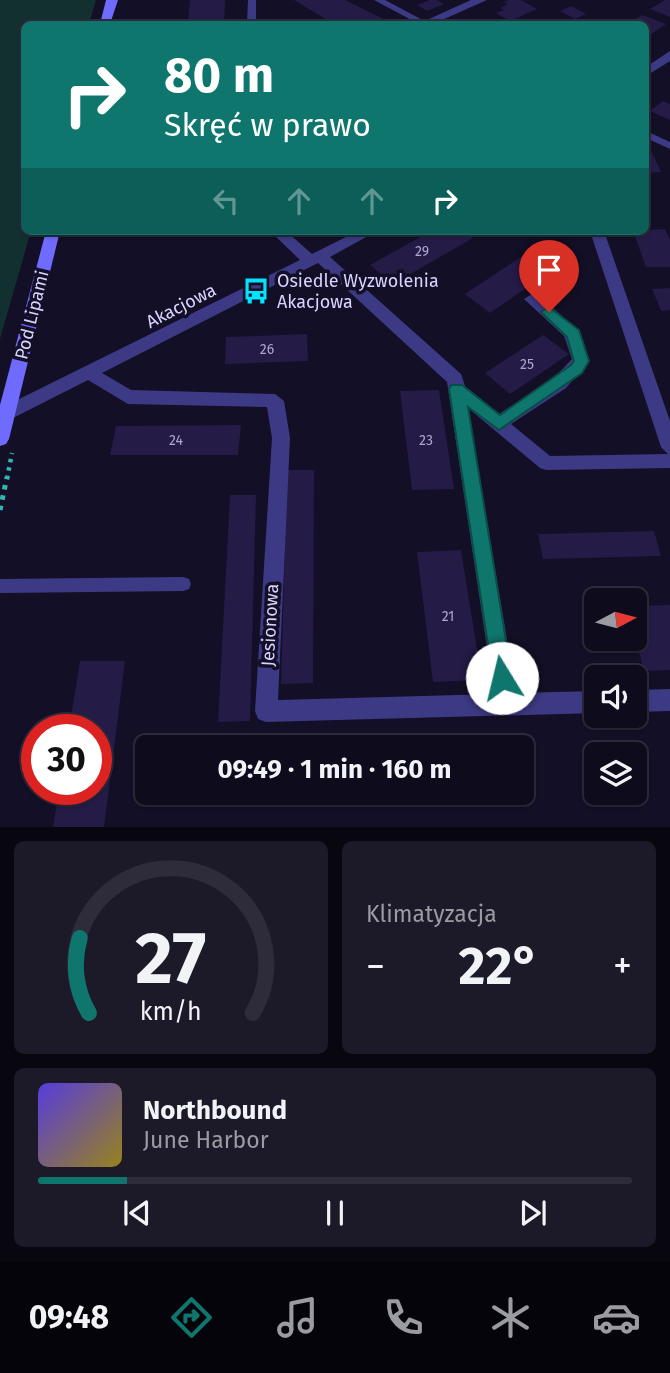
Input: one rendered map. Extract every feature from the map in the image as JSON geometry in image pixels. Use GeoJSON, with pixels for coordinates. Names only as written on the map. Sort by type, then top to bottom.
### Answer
{"type":"FeatureCollection","features":[{"type":"Feature","properties":{"kind":"street"},"geometry":{"type":"LineString","coordinates":[[107,21],[112,0]]}},
{"type":"Feature","properties":{"kind":"street"},"geometry":{"type":"LineString","coordinates":[[432,21],[481,0]]}},
{"type":"Feature","properties":{"kind":"street"},"geometry":{"type":"LineString","coordinates":[[649,70],[670,55]]}},
{"type":"Feature","properties":{"kind":"street","name":"Pod Lipami"},"geometry":{"type":"LineString","coordinates":[[7,442],[7,413],[52,235]]}},
{"type":"Feature","properties":{"kind":"street"},"geometry":{"type":"LineString","coordinates":[[282,235],[316,260],[455,379],[507,704]]}},
{"type":"Feature","properties":{"kind":"street","name":"Akacjowa"},"geometry":{"type":"LineString","coordinates":[[7,413],[363,235]]}},
{"type":"Feature","properties":{"kind":"street"},"geometry":{"type":"LineString","coordinates":[[598,235],[670,447]]}},
{"type":"Feature","properties":{"kind":"street"},"geometry":{"type":"LineString","coordinates":[[499,424],[560,383],[581,361],[574,334],[566,324],[531,299]]}},
{"type":"Feature","properties":{"kind":"street","name":"Jesionowa"},"geometry":{"type":"LineString","coordinates":[[90,373],[128,397],[275,401],[281,438],[266,711],[584,702]]}},
{"type":"Feature","properties":{"kind":"street"},"geometry":{"type":"LineString","coordinates":[[457,389],[546,463],[670,461]]}},
{"type":"Feature","properties":{"kind":"street"},"geometry":{"type":"LineString","coordinates":[[647,701],[670,700]]}},
{"type":"Feature","properties":{"kind":"lane"},"geometry":{"type":"LineString","coordinates":[[252,0],[252,21]]}},
{"type":"Feature","properties":{"kind":"lane"},"geometry":{"type":"LineString","coordinates":[[378,0],[419,21]]}},
{"type":"Feature","properties":{"kind":"lane"},"geometry":{"type":"LineString","coordinates":[[649,136],[670,146]]}},
{"type":"Feature","properties":{"kind":"lane"},"geometry":{"type":"LineString","coordinates":[[0,586],[183,584]]}},
{"type":"Feature","properties":{"kind":"path"},"geometry":{"type":"LineString","coordinates":[[0,510],[7,442]]}},
{"type":"Feature","properties":{"kind":"green space"},"geometry":{"type":"Polygon","coordinates":[[[0,0],[96,0],[90,21],[21,21],[21,235],[30,235],[0,339],[0,0]]]}},
{"type":"Feature","properties":{"kind":"building"},"geometry":{"type":"Polygon","coordinates":[[[190,0],[225,0],[224,21],[188,21],[190,0]]]}},
{"type":"Feature","properties":{"kind":"building"},"geometry":{"type":"Polygon","coordinates":[[[294,0],[345,0],[388,21],[329,21],[294,0]]]}},
{"type":"Feature","properties":{"kind":"building"},"geometry":{"type":"Polygon","coordinates":[[[430,0],[444,4],[427,11],[417,5],[430,0]]]}},
{"type":"Feature","properties":{"kind":"building"},"geometry":{"type":"Polygon","coordinates":[[[521,0],[537,9],[510,21],[496,13],[504,10],[500,8],[508,4],[504,2],[521,0]]]}},
{"type":"Feature","properties":{"kind":"building"},"geometry":{"type":"Polygon","coordinates":[[[670,0],[670,17],[650,9],[670,0]]]}},
{"type":"Feature","properties":{"kind":"building"},"geometry":{"type":"Polygon","coordinates":[[[571,6],[586,14],[575,19],[560,11],[571,6]]]}},
{"type":"Feature","properties":{"kind":"building"},"geometry":{"type":"Polygon","coordinates":[[[642,15],[666,24],[649,36],[649,21],[633,21],[642,15]]]}},
{"type":"Feature","properties":{"kind":"building"},"geometry":{"type":"Polygon","coordinates":[[[663,101],[670,104],[670,120],[650,111],[663,101]]]}},
{"type":"Feature","properties":{"kind":"building"},"geometry":{"type":"Polygon","coordinates":[[[649,146],[661,172],[649,173],[649,146]]]}},
{"type":"Feature","properties":{"kind":"building"},"geometry":{"type":"Polygon","coordinates":[[[665,229],[670,240],[670,267],[646,267],[634,235],[649,235],[649,230],[665,229]]]}},
{"type":"Feature","properties":{"kind":"building"},"geometry":{"type":"Polygon","coordinates":[[[424,235],[469,235],[473,238],[393,284],[370,265],[424,235]]]}},
{"type":"Feature","properties":{"kind":"building"},"geometry":{"type":"Polygon","coordinates":[[[536,247],[561,264],[490,313],[465,294],[536,247]]]}},
{"type":"Feature","properties":{"kind":"building"},"geometry":{"type":"Polygon","coordinates":[[[670,288],[670,310],[661,311],[652,289],[670,288]]]}},
{"type":"Feature","properties":{"kind":"building"},"geometry":{"type":"Polygon","coordinates":[[[307,334],[308,361],[225,364],[226,337],[307,334]]]}},
{"type":"Feature","properties":{"kind":"building"},"geometry":{"type":"Polygon","coordinates":[[[543,335],[569,354],[510,394],[485,373],[543,335]]]}},
{"type":"Feature","properties":{"kind":"building"},"geometry":{"type":"Polygon","coordinates":[[[439,390],[454,489],[412,490],[400,391],[439,390]]]}},
{"type":"Feature","properties":{"kind":"building"},"geometry":{"type":"Polygon","coordinates":[[[241,425],[238,455],[110,455],[116,426],[241,425]]]}},
{"type":"Feature","properties":{"kind":"building"},"geometry":{"type":"Polygon","coordinates":[[[287,470],[314,470],[313,683],[281,684],[287,470]]]}},
{"type":"Feature","properties":{"kind":"building"},"geometry":{"type":"Polygon","coordinates":[[[230,495],[256,495],[250,721],[218,722],[230,495]]]}},
{"type":"Feature","properties":{"kind":"building"},"geometry":{"type":"Polygon","coordinates":[[[654,531],[661,556],[543,559],[538,534],[654,531]]]}},
{"type":"Feature","properties":{"kind":"building"},"geometry":{"type":"Polygon","coordinates":[[[461,550],[482,680],[433,682],[417,552],[461,550]]]}},
{"type":"Feature","properties":{"kind":"building"},"geometry":{"type":"Polygon","coordinates":[[[670,605],[670,670],[647,671],[647,665],[642,665],[639,651],[648,651],[648,606],[670,605]]]}},
{"type":"Feature","properties":{"kind":"building"},"geometry":{"type":"Polygon","coordinates":[[[80,661],[125,661],[112,764],[112,714],[72,714],[80,661]]]}},
{"type":"Feature","properties":{"kind":"building"},"geometry":{"type":"Polygon","coordinates":[[[56,805],[107,805],[104,827],[53,827],[56,805]]]}},
{"type":"Feature","properties":{"kind":"place","name":"Osiedle Wyzwolenia Akacjowa"},"geometry":{"type":"Point","coordinates":[256,291]}},
{"type":"Feature","properties":{"kind":"route"},"geometry":{"type":"LineString","coordinates":[[502,678],[457,389],[499,424],[560,383],[581,361],[579,346],[566,324],[549,312]]}}]}
